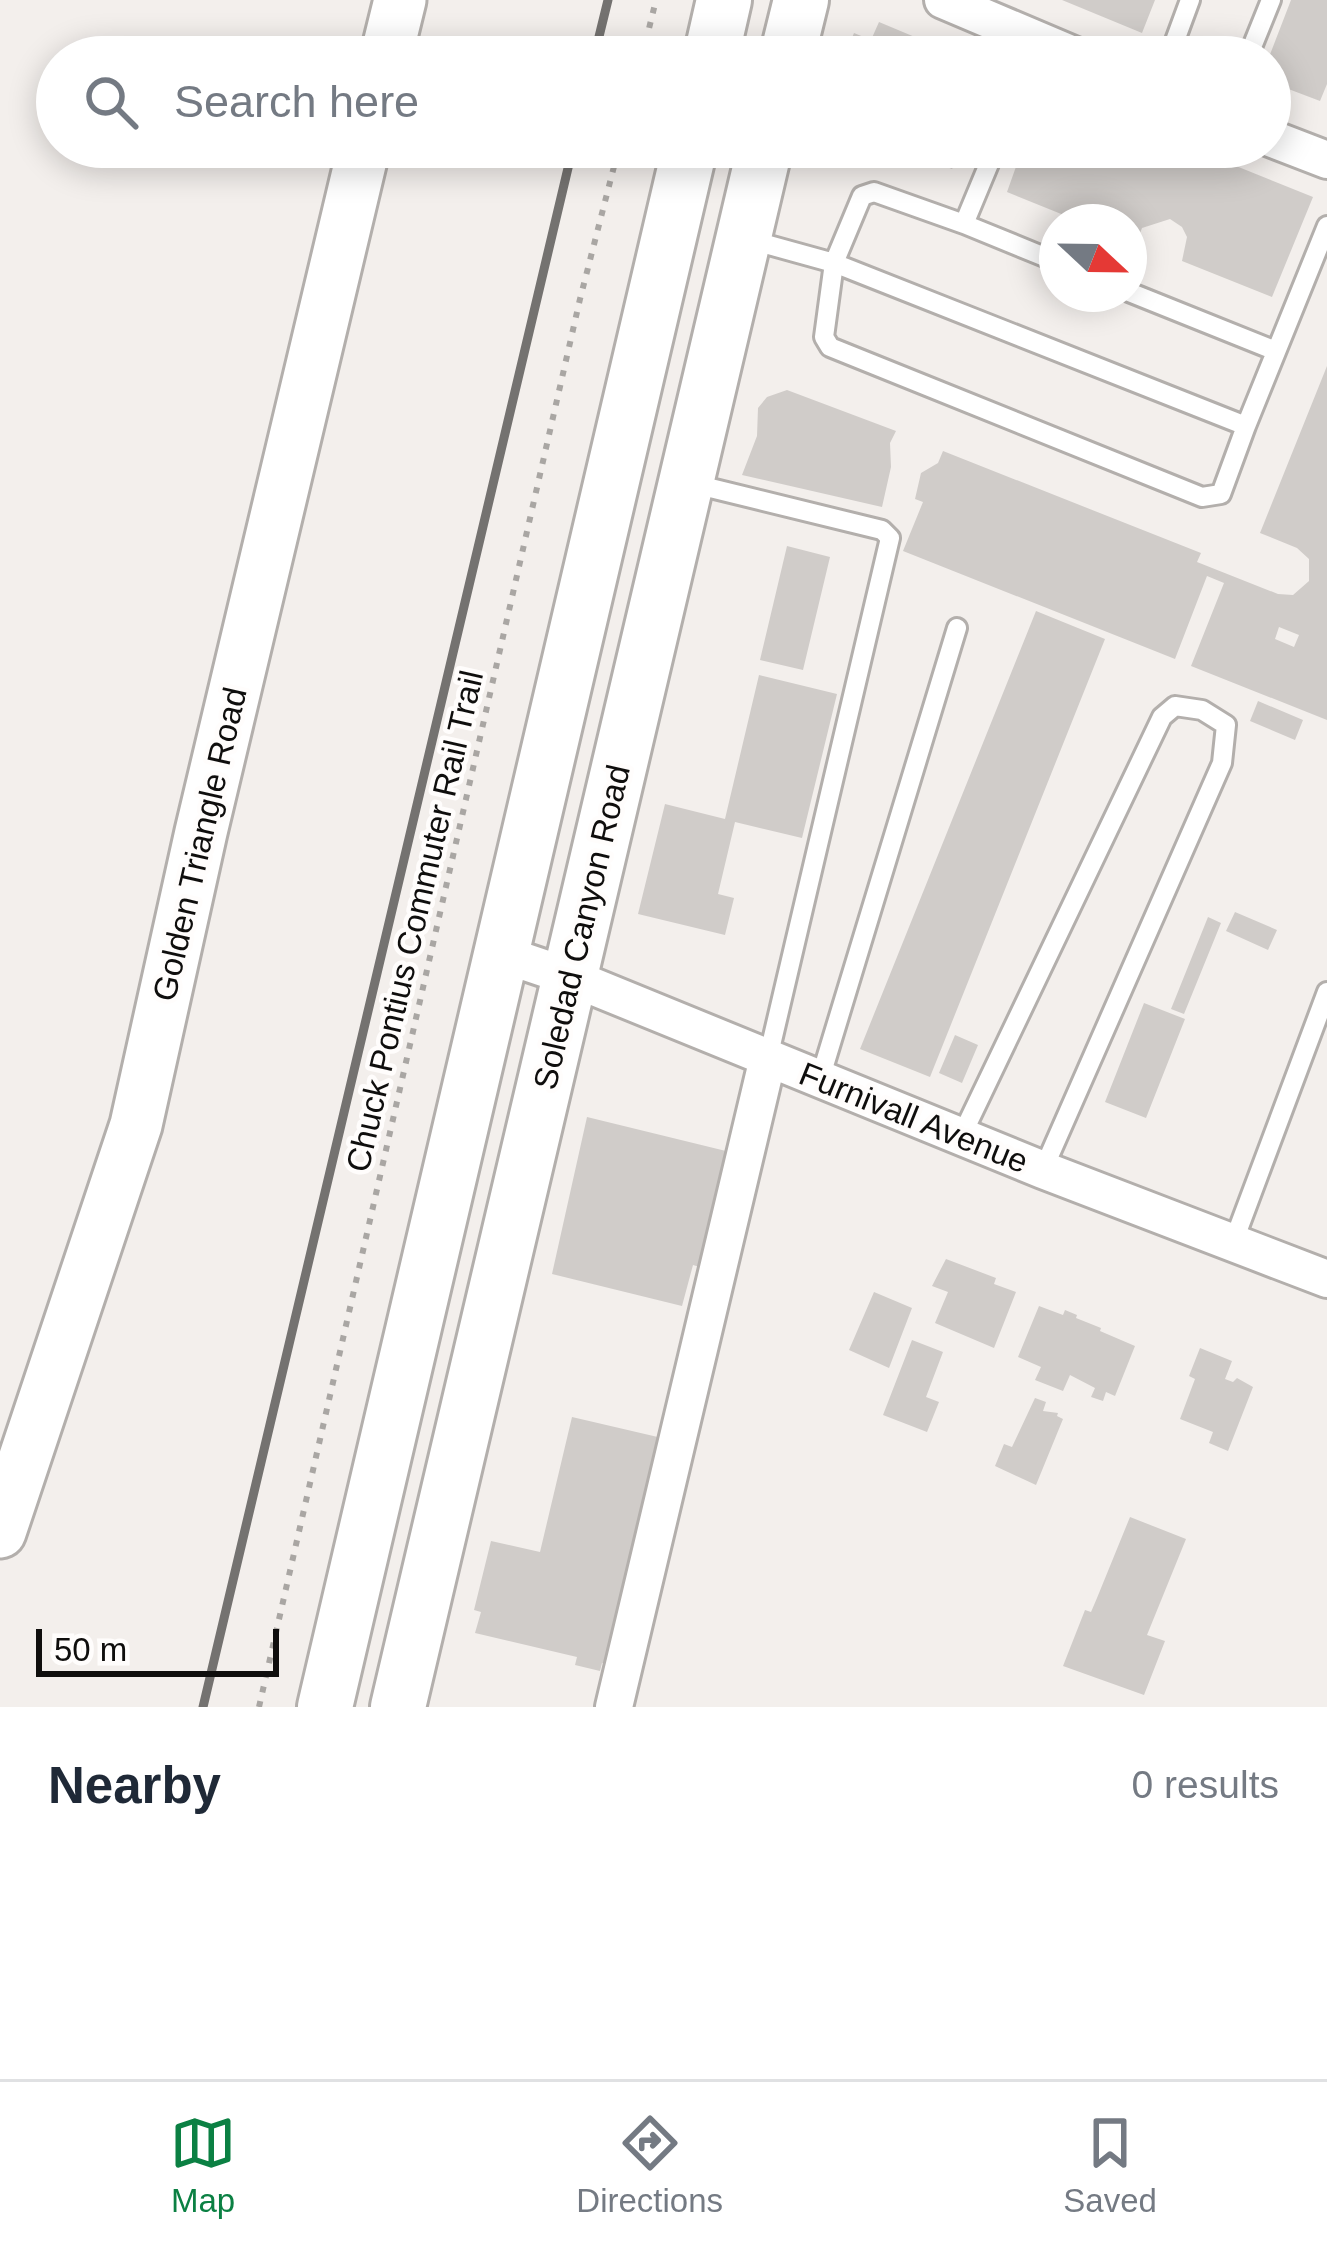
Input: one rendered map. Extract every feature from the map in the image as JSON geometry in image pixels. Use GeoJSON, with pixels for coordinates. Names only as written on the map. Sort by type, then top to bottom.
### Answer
{"type":"FeatureCollection","features":[{"type":"Feature","properties":{"kind":"main road"},"geometry":{"type":"LineString","coordinates":[[716,36],[724,0]]}},
{"type":"Feature","properties":{"kind":"main road"},"geometry":{"type":"LineString","coordinates":[[792,36],[801,0]]}},
{"type":"Feature","properties":{"kind":"main road"},"geometry":{"type":"LineString","coordinates":[[326,1707],[685,168]]}},
{"type":"Feature","properties":{"kind":"main road","name":"Soledad Canyon Road"},"geometry":{"type":"LineString","coordinates":[[398,1707],[760,168]]}},
{"type":"Feature","properties":{"kind":"street"},"geometry":{"type":"LineString","coordinates":[[391,36],[400,0]]}},
{"type":"Feature","properties":{"kind":"street"},"geometry":{"type":"LineString","coordinates":[[943,0],[1025,35]]}},
{"type":"Feature","properties":{"kind":"street"},"geometry":{"type":"LineString","coordinates":[[1291,146],[1327,160]]}},
{"type":"Feature","properties":{"kind":"street","name":"Golden Triangle Road"},"geometry":{"type":"LineString","coordinates":[[0,1532],[136,1125],[359,168]]}},
{"type":"Feature","properties":{"kind":"street","name":"Furnivall Avenue"},"geometry":{"type":"LineString","coordinates":[[502,954],[1327,1279]]}},
{"type":"Feature","properties":{"kind":"street"},"geometry":{"type":"LineString","coordinates":[[614,1707],[768,1058]]}},
{"type":"Feature","properties":{"kind":"lane"},"geometry":{"type":"LineString","coordinates":[[1177,36],[1190,0]]}},
{"type":"Feature","properties":{"kind":"lane"},"geometry":{"type":"LineString","coordinates":[[1256,36],[1271,0]]}},
{"type":"Feature","properties":{"kind":"lane"},"geometry":{"type":"LineString","coordinates":[[964,224],[987,168]]}},
{"type":"Feature","properties":{"kind":"lane"},"geometry":{"type":"LineString","coordinates":[[1039,255],[874,192],[862,196],[834,263],[824,337],[830,347],[1202,497],[1221,494],[1327,226]]}},
{"type":"Feature","properties":{"kind":"lane"},"geometry":{"type":"LineString","coordinates":[[742,237],[834,263],[1246,426]]}},
{"type":"Feature","properties":{"kind":"lane"},"geometry":{"type":"LineString","coordinates":[[1147,299],[1276,351]]}},
{"type":"Feature","properties":{"kind":"lane"},"geometry":{"type":"LineString","coordinates":[[685,482],[882,530],[890,538],[768,1058]]}},
{"type":"Feature","properties":{"kind":"lane"},"geometry":{"type":"LineString","coordinates":[[820,1078],[957,628]]}},
{"type":"Feature","properties":{"kind":"lane"},"geometry":{"type":"LineString","coordinates":[[961,1137],[1162,717],[1175,706],[1202,710],[1226,725],[1222,763],[1042,1170]]}},
{"type":"Feature","properties":{"kind":"lane"},"geometry":{"type":"LineString","coordinates":[[1233,1243],[1327,992]]}},
{"type":"Feature","properties":{"kind":"path"},"geometry":{"type":"LineString","coordinates":[[647,36],[656,0]]}},
{"type":"Feature","properties":{"kind":"path","name":"Chuck Pontius Commuter Rail Trail"},"geometry":{"type":"LineString","coordinates":[[260,1707],[580,298],[614,168]]}},
{"type":"Feature","properties":{"kind":"building"},"geometry":{"type":"Polygon","coordinates":[[[1062,0],[1155,0],[1142,33],[1062,0]]]}},
{"type":"Feature","properties":{"kind":"building"},"geometry":{"type":"Polygon","coordinates":[[[1291,0],[1327,0],[1327,84],[1320,101],[1291,90],[1291,36],[1277,36],[1291,0]]]}},
{"type":"Feature","properties":{"kind":"building"},"geometry":{"type":"Polygon","coordinates":[[[879,22],[912,36],[873,36],[879,22]]]}},
{"type":"Feature","properties":{"kind":"building"},"geometry":{"type":"Polygon","coordinates":[[[1016,168],[1241,168],[1313,197],[1272,297],[1182,261],[1187,237],[1182,227],[1170,219],[1147,226],[1147,204],[1039,205],[1007,192],[1016,168]]]}},
{"type":"Feature","properties":{"kind":"building"},"geometry":{"type":"Polygon","coordinates":[[[1327,366],[1327,720],[1191,666],[1224,583],[1207,576],[1175,659],[903,551],[923,502],[915,499],[921,473],[938,463],[943,451],[1201,553],[1197,562],[1278,594],[1293,595],[1309,581],[1309,559],[1297,548],[1260,533],[1327,366]],[[1279,627],[1275,639],[1294,647],[1299,635],[1279,627]]]}},
{"type":"Feature","properties":{"kind":"building"},"geometry":{"type":"Polygon","coordinates":[[[787,390],[896,431],[890,443],[891,467],[882,507],[742,475],[757,436],[758,408],[767,397],[787,390]]]}},
{"type":"Feature","properties":{"kind":"building"},"geometry":{"type":"Polygon","coordinates":[[[787,546],[830,557],[803,670],[760,660],[787,546]]]}},
{"type":"Feature","properties":{"kind":"building"},"geometry":{"type":"Polygon","coordinates":[[[1036,611],[1105,639],[930,1077],[860,1049],[1036,611]]]}},
{"type":"Feature","properties":{"kind":"building"},"geometry":{"type":"Polygon","coordinates":[[[759,675],[837,694],[802,838],[735,822],[718,894],[734,898],[725,935],[638,914],[665,804],[725,819],[759,675]]]}},
{"type":"Feature","properties":{"kind":"building"},"geometry":{"type":"Polygon","coordinates":[[[1258,701],[1303,720],[1295,740],[1250,721],[1258,701]]]}},
{"type":"Feature","properties":{"kind":"building"},"geometry":{"type":"Polygon","coordinates":[[[1235,912],[1277,930],[1268,950],[1226,931],[1235,912]]]}},
{"type":"Feature","properties":{"kind":"building"},"geometry":{"type":"Polygon","coordinates":[[[1208,917],[1221,923],[1184,1014],[1171,1009],[1208,917]]]}},
{"type":"Feature","properties":{"kind":"building"},"geometry":{"type":"Polygon","coordinates":[[[1144,1003],[1185,1019],[1146,1118],[1105,1102],[1144,1003]]]}},
{"type":"Feature","properties":{"kind":"building"},"geometry":{"type":"Polygon","coordinates":[[[955,1035],[978,1045],[962,1083],[939,1073],[955,1035]]]}},
{"type":"Feature","properties":{"kind":"building"},"geometry":{"type":"Polygon","coordinates":[[[587,1117],[730,1152],[703,1268],[693,1265],[682,1306],[552,1274],[587,1117]]]}},
{"type":"Feature","properties":{"kind":"building"},"geometry":{"type":"Polygon","coordinates":[[[946,1259],[996,1278],[994,1284],[1016,1292],[994,1348],[935,1323],[948,1292],[932,1286],[946,1259]]]}},
{"type":"Feature","properties":{"kind":"building"},"geometry":{"type":"Polygon","coordinates":[[[874,1292],[912,1308],[889,1368],[849,1350],[874,1292]]]}},
{"type":"Feature","properties":{"kind":"building"},"geometry":{"type":"Polygon","coordinates":[[[1039,1306],[1077,1315],[1135,1346],[1115,1396],[1106,1392],[1103,1401],[1091,1397],[1095,1388],[1070,1375],[1063,1391],[1035,1380],[1041,1367],[1018,1357],[1039,1306]]]}},
{"type":"Feature","properties":{"kind":"building"},"geometry":{"type":"Polygon","coordinates":[[[912,1340],[943,1352],[926,1397],[939,1402],[927,1432],[883,1415],[912,1340]]]}},
{"type":"Feature","properties":{"kind":"building"},"geometry":{"type":"Polygon","coordinates":[[[1200,1348],[1232,1361],[1225,1379],[1233,1382],[1237,1378],[1253,1387],[1228,1451],[1209,1443],[1213,1432],[1180,1419],[1200,1348]]]}},
{"type":"Feature","properties":{"kind":"building"},"geometry":{"type":"Polygon","coordinates":[[[1035,1398],[1046,1402],[1043,1411],[1058,1413],[1063,1419],[1036,1485],[995,1466],[1004,1444],[1012,1447],[1035,1398]]]}},
{"type":"Feature","properties":{"kind":"building"},"geometry":{"type":"Polygon","coordinates":[[[572,1417],[662,1438],[609,1665],[602,1663],[600,1671],[575,1665],[577,1657],[475,1633],[481,1612],[474,1610],[491,1541],[540,1552],[572,1417]]]}},
{"type":"Feature","properties":{"kind":"building"},"geometry":{"type":"Polygon","coordinates":[[[1130,1517],[1186,1539],[1147,1635],[1165,1641],[1144,1695],[1063,1666],[1130,1517]]]}},
{"type":"Feature","properties":{"kind":"railway"},"geometry":{"type":"LineString","coordinates":[[599,36],[608,0]]}},
{"type":"Feature","properties":{"kind":"railway"},"geometry":{"type":"LineString","coordinates":[[203,1707],[568,168]]}}]}
